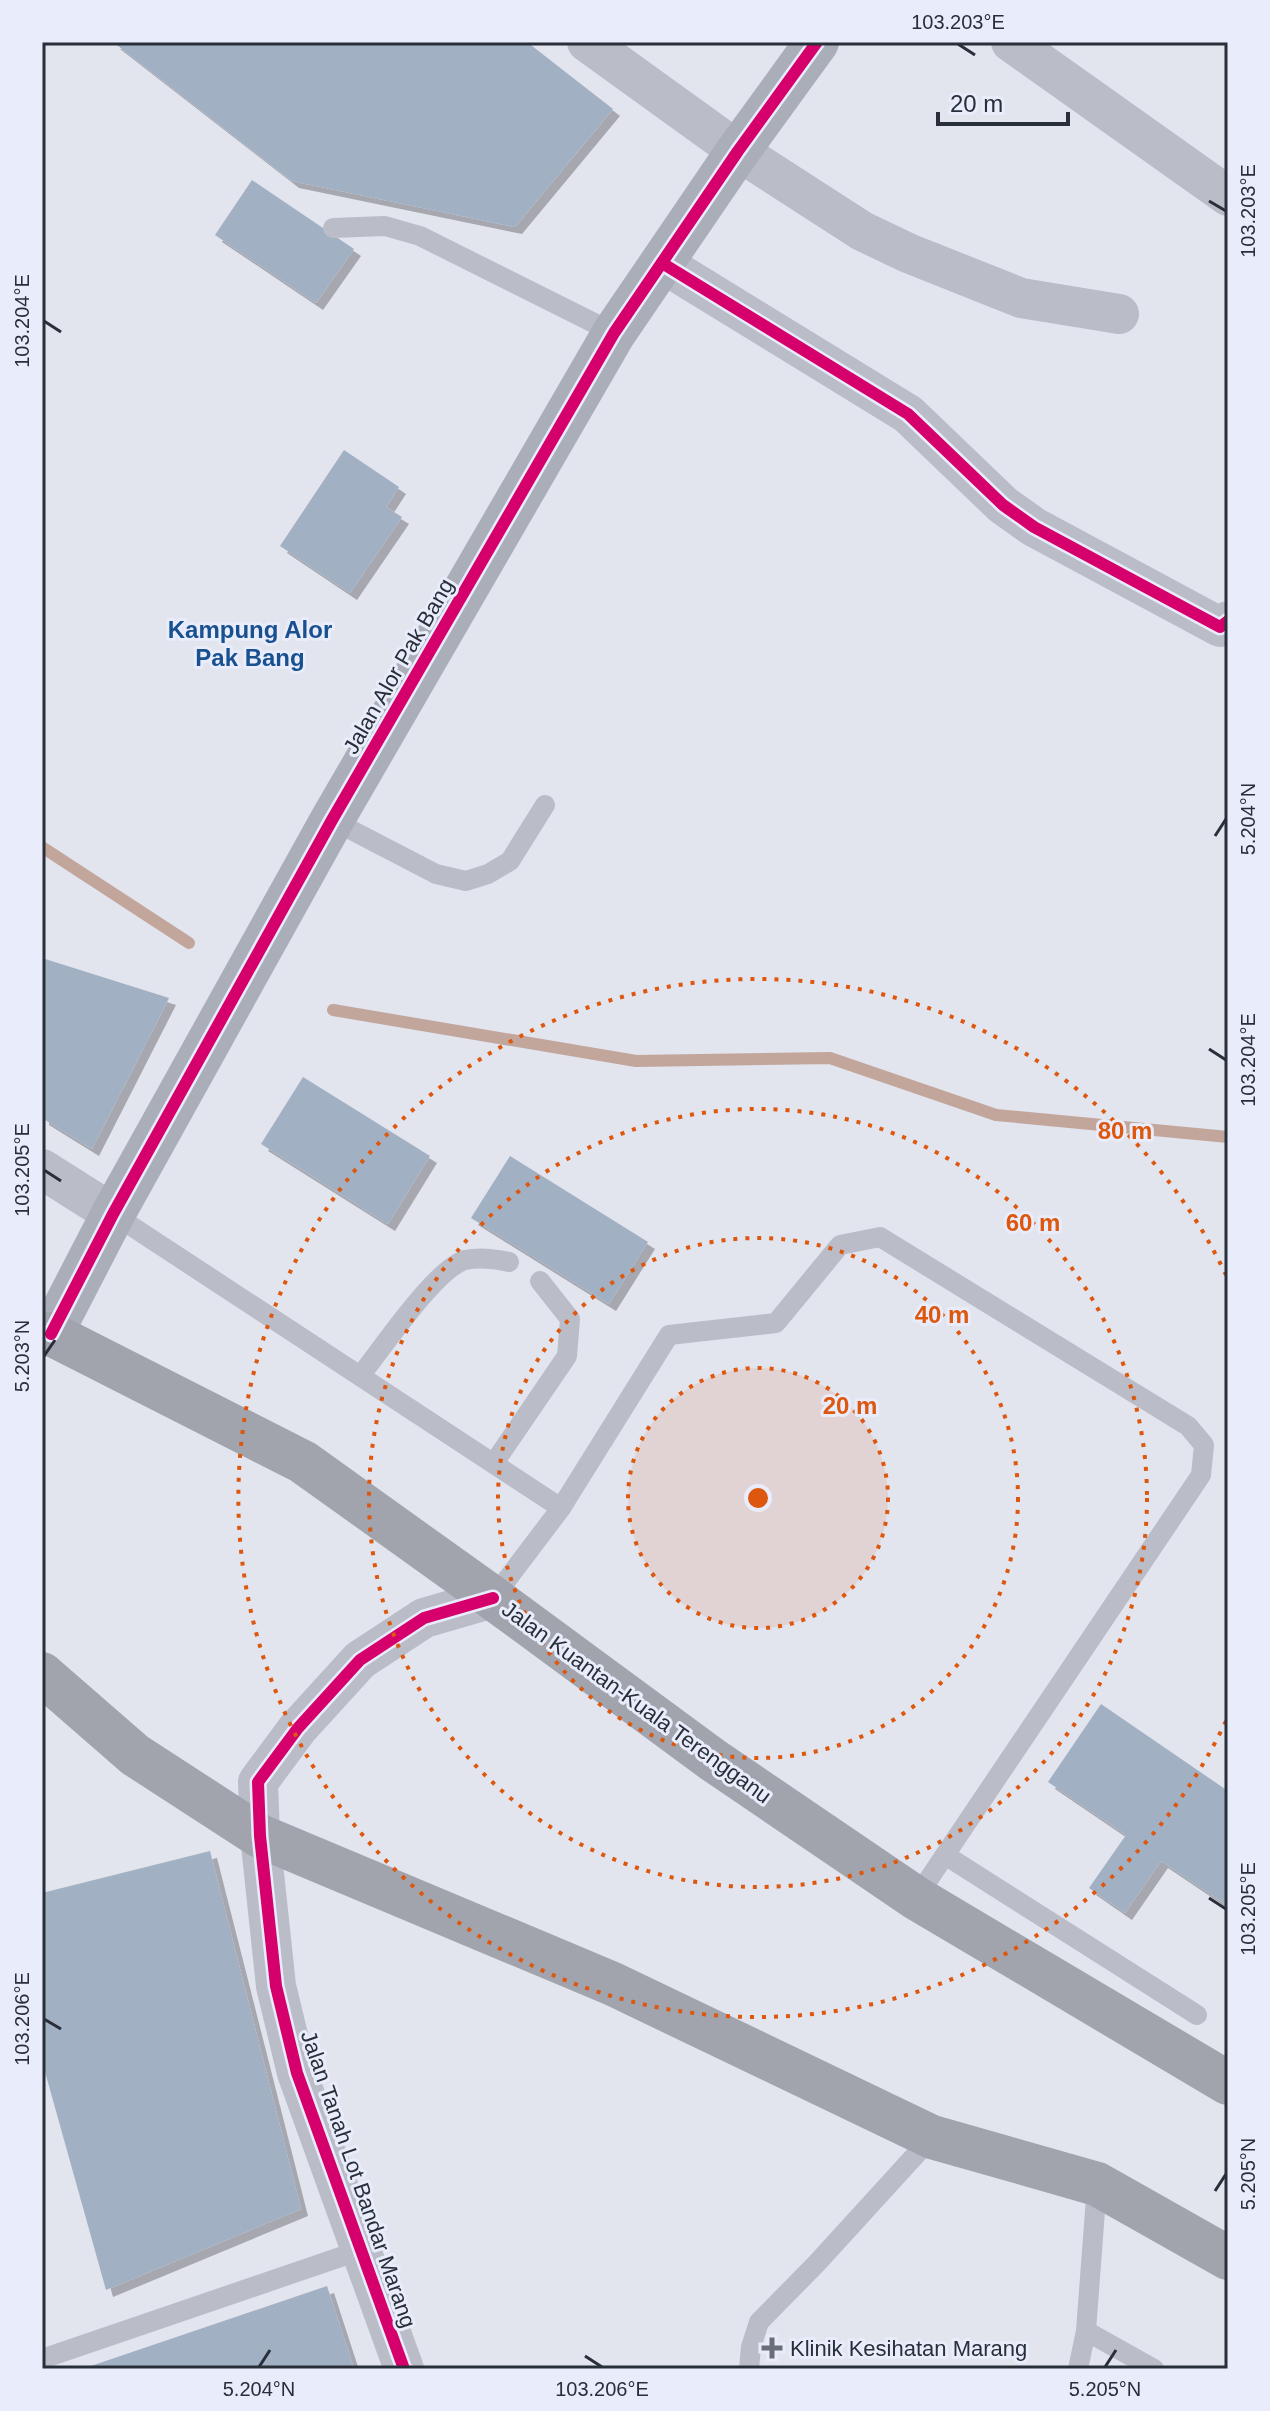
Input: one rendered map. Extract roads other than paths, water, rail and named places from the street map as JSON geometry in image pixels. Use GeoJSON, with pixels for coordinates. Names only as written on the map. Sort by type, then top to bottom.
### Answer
{"type":"FeatureCollection","features":[{"type":"Feature","properties":{"kind":"highway","name":"Jalan Kuantan-Kuala Terengganu"},"geometry":{"type":"LineString","coordinates":[[46,1334],[303,1462],[713,1760],[916,1898],[1228,2083]]}},
{"type":"Feature","properties":{"kind":"highway"},"geometry":{"type":"LineString","coordinates":[[42,1674],[135,1755],[260,1836],[613,1984],[932,2137],[1097,2184],[1228,2258]]}},
{"type":"Feature","properties":{"kind":"street"},"geometry":{"type":"LineString","coordinates":[[587,42],[738,151],[862,231],[908,253],[1021,298],[1119,314]]}},
{"type":"Feature","properties":{"kind":"street","name":"Jalan Alor Pak Bang"},"geometry":{"type":"LineString","coordinates":[[46,1334],[332,820],[614,333],[738,151],[817,42]]}},
{"type":"Feature","properties":{"kind":"street"},"geometry":{"type":"LineString","coordinates":[[1011,42],[1228,196]]}},
{"type":"Feature","properties":{"kind":"street"},"geometry":{"type":"LineString","coordinates":[[662,263],[908,414],[1003,505],[1034,527],[1225,628]]}},
{"type":"Feature","properties":{"kind":"street"},"geometry":{"type":"LineString","coordinates":[[42,1169],[113,1214]]}},
{"type":"Feature","properties":{"kind":"street","name":"Jalan Tanah Lot Bandar Marang"},"geometry":{"type":"LineString","coordinates":[[404,2369],[297,2073],[281,2011],[260,1836],[258,1782],[298,1728],[360,1660],[424,1618],[493,1598]]}},
{"type":"Feature","properties":{"kind":"lane"},"geometry":{"type":"LineString","coordinates":[[333,228],[385,226],[420,236],[614,333]]}},
{"type":"Feature","properties":{"kind":"lane"},"geometry":{"type":"LineString","coordinates":[[332,820],[436,874],[466,881],[488,874],[510,861],[545,805]]}},
{"type":"Feature","properties":{"kind":"lane"},"geometry":{"type":"LineString","coordinates":[[113,1214],[561,1508]]}},
{"type":"Feature","properties":{"kind":"lane"},"geometry":{"type":"LineString","coordinates":[[493,1598],[561,1508],[669,1335],[776,1323],[840,1245],[880,1237],[1188,1426],[1204,1445],[1201,1475],[916,1898]]}},
{"type":"Feature","properties":{"kind":"lane"},"geometry":{"type":"LineString","coordinates":[[360,1376],[439,1276],[465,1261],[495,1259],[509,1262]]}},
{"type":"Feature","properties":{"kind":"lane"},"geometry":{"type":"LineString","coordinates":[[494,1463],[567,1356],[570,1319],[540,1281]]}},
{"type":"Feature","properties":{"kind":"lane"},"geometry":{"type":"LineString","coordinates":[[945,1855],[1197,2015]]}},
{"type":"Feature","properties":{"kind":"lane"},"geometry":{"type":"LineString","coordinates":[[749,2369],[751,2347],[759,2322],[932,2137]]}},
{"type":"Feature","properties":{"kind":"lane"},"geometry":{"type":"LineString","coordinates":[[1078,2369],[1086,2331],[1097,2184]]}},
{"type":"Feature","properties":{"kind":"lane"},"geometry":{"type":"LineString","coordinates":[[42,2359],[361,2250]]}},
{"type":"Feature","properties":{"kind":"lane"},"geometry":{"type":"LineString","coordinates":[[1086,2331],[1154,2369]]}},
{"type":"Feature","properties":{"kind":"waterway"},"geometry":{"type":"LineString","coordinates":[[42,847],[189,943]]}},
{"type":"Feature","properties":{"kind":"waterway"},"geometry":{"type":"LineString","coordinates":[[333,1010],[636,1061],[830,1058],[996,1115],[1228,1137]]}},
{"type":"Feature","properties":{"kind":"place","name":"Klinik Kesihatan Marang"},"geometry":{"type":"Point","coordinates":[772,2348]}},
{"type":"Feature","properties":{"kind":"district","name":"Kampung Alor Pak Bang"},"geometry":{"type":"Point","coordinates":[250,644]}}]}
